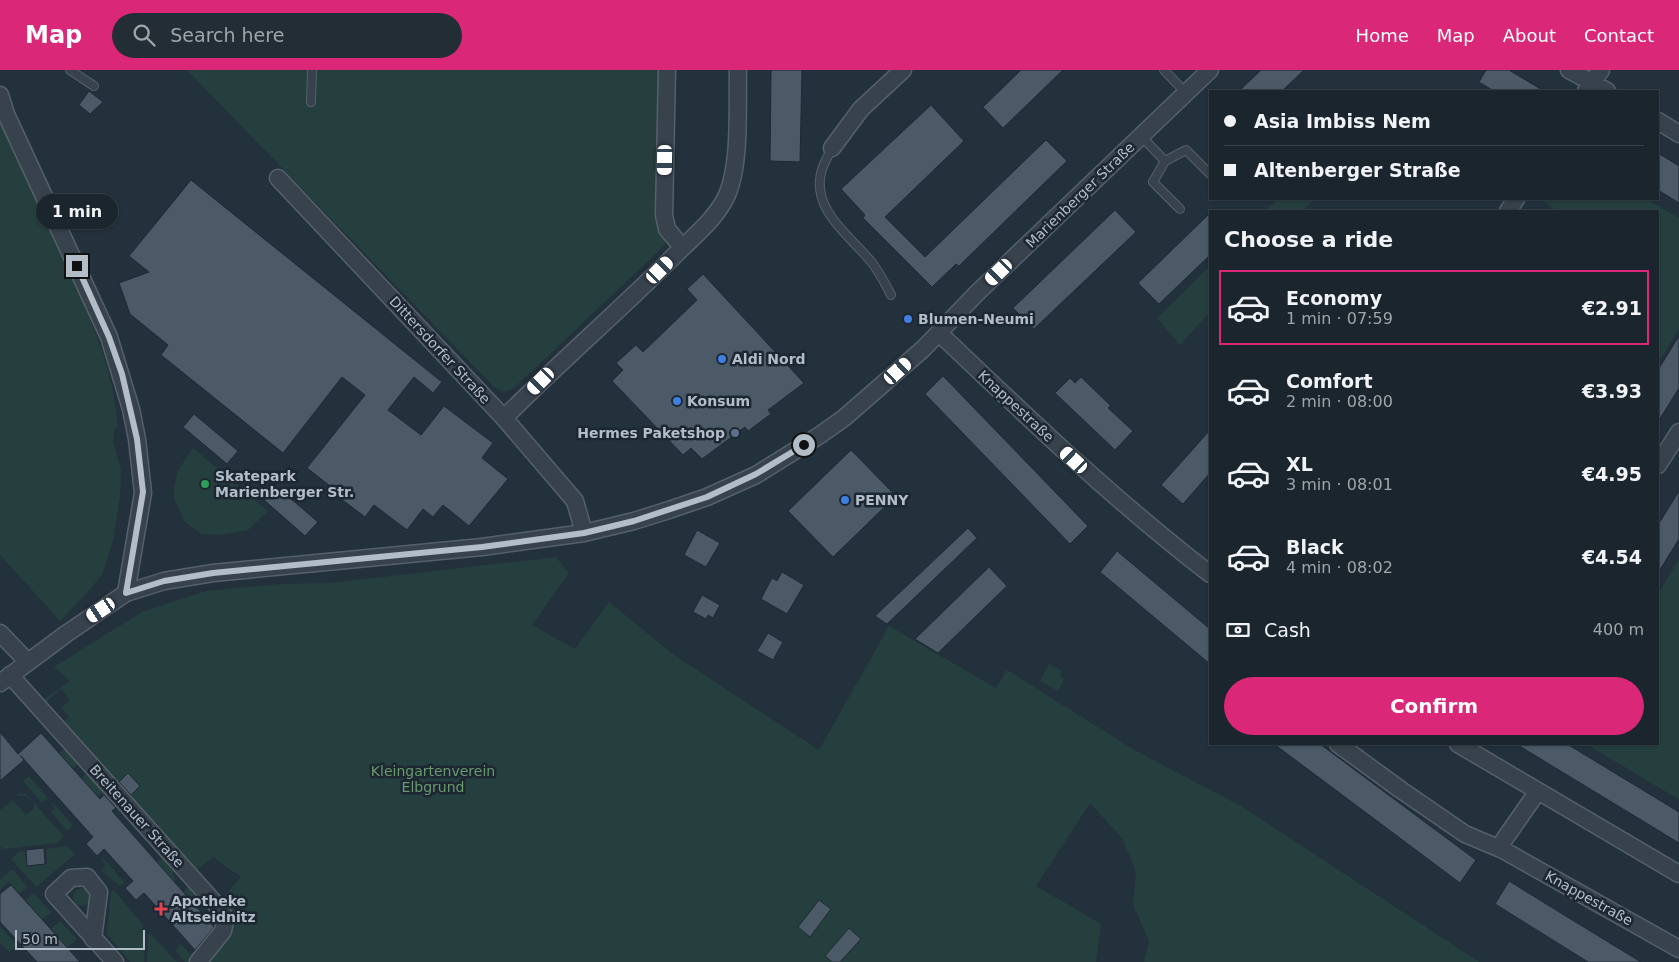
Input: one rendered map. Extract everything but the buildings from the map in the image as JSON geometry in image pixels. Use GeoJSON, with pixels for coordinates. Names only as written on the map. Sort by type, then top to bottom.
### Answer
{"type":"FeatureCollection","features":[{"type":"Feature","properties":{"kind":"street"},"geometry":{"type":"LineString","coordinates":[[667,70],[664,215],[667,229],[682,248]]}},
{"type":"Feature","properties":{"kind":"street"},"geometry":{"type":"LineString","coordinates":[[504,418],[720,210],[732,182],[736,142],[738,70]]}},
{"type":"Feature","properties":{"kind":"street"},"geometry":{"type":"LineString","coordinates":[[832,148],[855,110],[903,70]]}},
{"type":"Feature","properties":{"kind":"street","name":"Marienberger Straße"},"geometry":{"type":"LineString","coordinates":[[5,679],[126,593],[164,581],[213,573],[482,547],[584,533],[669,510],[726,489],[756,474],[844,418],[874,393],[939,333],[977,293],[1210,70]]}},
{"type":"Feature","properties":{"kind":"street"},"geometry":{"type":"LineString","coordinates":[[1569,70],[1596,84]]}},
{"type":"Feature","properties":{"kind":"street"},"geometry":{"type":"LineString","coordinates":[[0,95],[6,114],[109,337],[131,409],[137,439],[143,492],[126,593]]}},
{"type":"Feature","properties":{"kind":"street"},"geometry":{"type":"LineString","coordinates":[[1659,122],[1679,134]]}},
{"type":"Feature","properties":{"kind":"street","name":"Dittersdorfer Straße"},"geometry":{"type":"LineString","coordinates":[[278,178],[504,418],[575,501],[584,533]]}},
{"type":"Feature","properties":{"kind":"street","name":"Knappestraße"},"geometry":{"type":"LineString","coordinates":[[939,333],[1099,484],[1157,533],[1209,573]]}},
{"type":"Feature","properties":{"kind":"street"},"geometry":{"type":"LineString","coordinates":[[1659,464],[1679,432]]}},
{"type":"Feature","properties":{"kind":"street"},"geometry":{"type":"LineString","coordinates":[[0,633],[28,662]]}},
{"type":"Feature","properties":{"kind":"street","name":"Breitenauer Straße"},"geometry":{"type":"LineString","coordinates":[[5,679],[222,911],[225,921],[223,931],[198,962]]}},
{"type":"Feature","properties":{"kind":"street","name":"Knappestraße"},"geometry":{"type":"LineString","coordinates":[[1339,745],[1465,834],[1499,848],[1679,949]]}},
{"type":"Feature","properties":{"kind":"street"},"geometry":{"type":"LineString","coordinates":[[1463,745],[1482,749],[1538,791],[1679,874]]}},
{"type":"Feature","properties":{"kind":"street"},"geometry":{"type":"LineString","coordinates":[[1499,848],[1538,791]]}},
{"type":"Feature","properties":{"kind":"street"},"geometry":{"type":"LineString","coordinates":[[93,938],[115,962]]}},
{"type":"Feature","properties":{"kind":"lane"},"geometry":{"type":"LineString","coordinates":[[70,70],[94,86]]}},
{"type":"Feature","properties":{"kind":"lane"},"geometry":{"type":"LineString","coordinates":[[311,102],[312,70]]}},
{"type":"Feature","properties":{"kind":"lane"},"geometry":{"type":"LineString","coordinates":[[1164,70],[1186,93]]}},
{"type":"Feature","properties":{"kind":"lane"},"geometry":{"type":"LineString","coordinates":[[1141,136],[1166,161]]}},
{"type":"Feature","properties":{"kind":"lane"},"geometry":{"type":"LineString","coordinates":[[832,148],[820,176],[823,201],[829,213],[874,265],[892,295]]}},
{"type":"Feature","properties":{"kind":"lane"},"geometry":{"type":"LineString","coordinates":[[1180,210],[1153,182],[1166,161],[1186,150],[1209,173]]}},
{"type":"Feature","properties":{"kind":"green space"},"geometry":{"type":"Polygon","coordinates":[[[187,70],[669,70],[667,229],[665,245],[514,388],[509,391],[499,390],[187,70]]]}},
{"type":"Feature","properties":{"kind":"green space"},"geometry":{"type":"Polygon","coordinates":[[[0,117],[39,206],[76,282],[104,356],[113,391],[118,427],[115,427],[113,442],[121,470],[120,497],[113,541],[102,575],[60,621],[0,555],[0,117]]]}},
{"type":"Feature","properties":{"kind":"green space"},"geometry":{"type":"Polygon","coordinates":[[[1277,200],[1313,200],[1304,210],[1266,210],[1277,200]]]}},
{"type":"Feature","properties":{"kind":"green space"},"geometry":{"type":"Polygon","coordinates":[[[1543,200],[1649,200],[1679,218],[1679,329],[1659,361],[1659,210],[1554,210],[1543,200]]]}},
{"type":"Feature","properties":{"kind":"green space"},"geometry":{"type":"Polygon","coordinates":[[[1209,267],[1209,313],[1180,345],[1157,318],[1209,267]]]}},
{"type":"Feature","properties":{"kind":"green space","name":"Skatepark Marienberger Str."},"geometry":{"type":"Polygon","coordinates":[[[193,448],[268,511],[248,530],[221,535],[201,534],[185,522],[173,496],[177,472],[193,448]]]}},
{"type":"Feature","properties":{"kind":"green space","name":"Kleingartenverein Elbgrund"},"geometry":{"type":"Polygon","coordinates":[[[556,557],[569,573],[532,625],[575,649],[609,602],[674,655],[819,750],[889,626],[996,688],[1007,670],[1136,751],[1241,806],[1479,962],[1144,962],[1149,941],[1133,905],[1136,872],[1122,838],[1090,803],[1036,886],[1101,924],[1096,962],[206,962],[228,932],[221,903],[226,894],[241,877],[213,857],[193,873],[61,725],[69,717],[61,708],[70,700],[61,689],[43,705],[43,700],[70,681],[54,667],[142,612],[206,591],[280,584],[330,583],[556,557]]]}},
{"type":"Feature","properties":{"kind":"green space"},"geometry":{"type":"Polygon","coordinates":[[[1679,559],[1678,799],[1588,745],[1659,745],[1659,592],[1679,559]]]}},
{"type":"Feature","properties":{"kind":"green space"},"geometry":{"type":"Polygon","coordinates":[[[1049,664],[1062,671],[1060,677],[1064,679],[1058,691],[1040,681],[1049,664]]]}},
{"type":"Feature","properties":{"kind":"green space"},"geometry":{"type":"Polygon","coordinates":[[[65,748],[79,763],[72,769],[58,754],[65,748]]]}},
{"type":"Feature","properties":{"kind":"green space"},"geometry":{"type":"Polygon","coordinates":[[[88,773],[104,791],[97,798],[82,781],[82,777],[88,773]]]}},
{"type":"Feature","properties":{"kind":"green space"},"geometry":{"type":"Polygon","coordinates":[[[29,776],[48,798],[42,803],[23,781],[29,776]]]}},
{"type":"Feature","properties":{"kind":"green space"},"geometry":{"type":"Polygon","coordinates":[[[21,792],[22,795],[25,793],[64,836],[57,843],[3,849],[0,846],[0,810],[13,800],[26,815],[34,808],[34,804],[26,796],[17,796],[21,792]]]}},
{"type":"Feature","properties":{"kind":"green space"},"geometry":{"type":"Polygon","coordinates":[[[53,803],[73,826],[67,831],[51,812],[55,809],[51,804],[53,803]]]}},
{"type":"Feature","properties":{"kind":"green space"},"geometry":{"type":"Polygon","coordinates":[[[67,846],[75,854],[36,887],[11,859],[19,852],[25,851],[27,867],[47,864],[46,849],[67,846]]]}},
{"type":"Feature","properties":{"kind":"green space"},"geometry":{"type":"Polygon","coordinates":[[[163,856],[176,871],[172,874],[175,879],[172,881],[158,865],[157,862],[163,856]]]}},
{"type":"Feature","properties":{"kind":"green space"},"geometry":{"type":"Polygon","coordinates":[[[104,859],[124,882],[120,886],[102,870],[106,866],[102,861],[104,859]]]}},
{"type":"Feature","properties":{"kind":"green space"},"geometry":{"type":"Polygon","coordinates":[[[12,869],[28,887],[19,894],[9,882],[0,890],[0,880],[12,869]]]}},
{"type":"Feature","properties":{"kind":"green space"},"geometry":{"type":"Polygon","coordinates":[[[188,885],[204,904],[198,910],[183,894],[188,885]]]}},
{"type":"Feature","properties":{"kind":"green space"},"geometry":{"type":"Polygon","coordinates":[[[78,888],[86,888],[91,893],[89,904],[78,906],[73,901],[73,893],[78,888]]]}},
{"type":"Feature","properties":{"kind":"green space"},"geometry":{"type":"Polygon","coordinates":[[[114,890],[144,926],[141,928],[145,933],[144,962],[130,962],[107,934],[111,892],[114,890]]]}},
{"type":"Feature","properties":{"kind":"green space"},"geometry":{"type":"Polygon","coordinates":[[[34,893],[51,912],[41,921],[26,903],[26,900],[34,893]]]}},
{"type":"Feature","properties":{"kind":"green space"},"geometry":{"type":"Polygon","coordinates":[[[60,921],[77,939],[67,948],[52,931],[52,928],[60,921]]]}},
{"type":"Feature","properties":{"kind":"green space"},"geometry":{"type":"Polygon","coordinates":[[[0,926],[17,945],[9,952],[0,943],[0,926]]]}},
{"type":"Feature","properties":{"kind":"green space"},"geometry":{"type":"Polygon","coordinates":[[[150,933],[177,962],[147,962],[148,935],[150,933]]]}},
{"type":"Feature","properties":{"kind":"green space"},"geometry":{"type":"Polygon","coordinates":[[[181,944],[190,954],[196,950],[192,962],[185,962],[175,950],[181,944]]]}},
{"type":"Feature","properties":{"kind":"place","name":"Blumen-Neumi"},"geometry":{"type":"Point","coordinates":[908,319]}},
{"type":"Feature","properties":{"kind":"place","name":"Aldi Nord"},"geometry":{"type":"Point","coordinates":[722,359]}},
{"type":"Feature","properties":{"kind":"place","name":"Konsum"},"geometry":{"type":"Point","coordinates":[677,401]}},
{"type":"Feature","properties":{"kind":"place","name":"Hermes Paketshop"},"geometry":{"type":"Point","coordinates":[735,433]}},
{"type":"Feature","properties":{"kind":"place","name":"Skatepark Marienberger Str."},"geometry":{"type":"Point","coordinates":[205,484]}},
{"type":"Feature","properties":{"kind":"place","name":"PENNY"},"geometry":{"type":"Point","coordinates":[845,500]}},
{"type":"Feature","properties":{"kind":"place","name":"Apotheke Altseidnitz"},"geometry":{"type":"Point","coordinates":[161,909]}},
{"type":"Feature","properties":{"kind":"route"},"geometry":{"type":"LineString","coordinates":[[77,266],[109,337],[122,374],[137,439],[143,492],[126,593],[164,581],[213,573],[482,547],[561,538],[584,533],[634,521],[707,497],[756,474],[804,445]]}}]}
